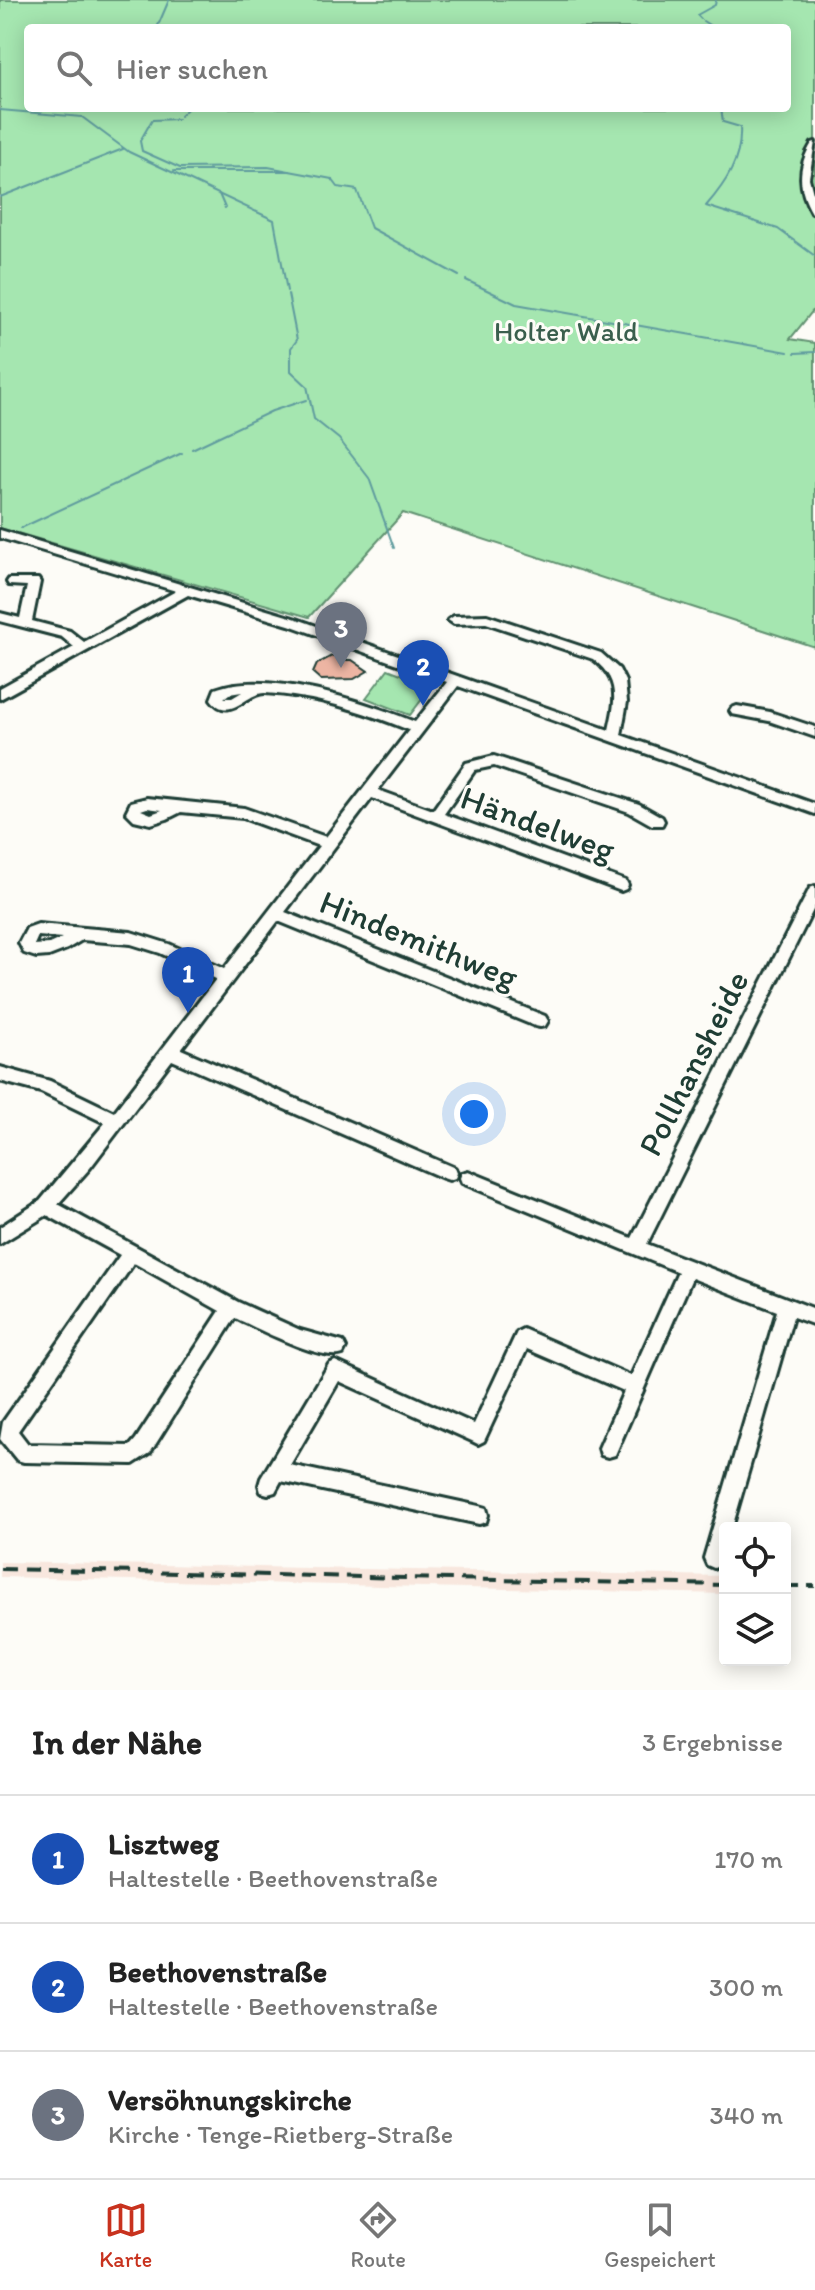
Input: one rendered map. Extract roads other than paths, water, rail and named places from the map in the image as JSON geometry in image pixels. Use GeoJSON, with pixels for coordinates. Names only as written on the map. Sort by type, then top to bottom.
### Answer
{"type":"FeatureCollection","features":[{"type":"Feature","properties":{"kind":"street"},"geometry":{"type":"LineString","coordinates":[[815,145],[804,170],[804,182],[815,211]]}},
{"type":"Feature","properties":{"kind":"street"},"geometry":{"type":"LineString","coordinates":[[0,534],[293,622],[815,809]]}},
{"type":"Feature","properties":{"kind":"street"},"geometry":{"type":"LineString","coordinates":[[13,582],[34,582],[25,624]]}},
{"type":"Feature","properties":{"kind":"street"},"geometry":{"type":"LineString","coordinates":[[0,694],[187,590]]}},
{"type":"Feature","properties":{"kind":"street"},"geometry":{"type":"LineString","coordinates":[[0,617],[66,634],[82,647]]}},
{"type":"Feature","properties":{"kind":"street"},"geometry":{"type":"LineString","coordinates":[[454,620],[487,619],[597,656],[611,664],[619,673],[621,706],[614,737]]}},
{"type":"Feature","properties":{"kind":"street"},"geometry":{"type":"LineString","coordinates":[[0,1236],[46,1206],[117,1121],[455,680]]}},
{"type":"Feature","properties":{"kind":"street"},"geometry":{"type":"LineString","coordinates":[[256,689],[334,696],[417,728]]}},
{"type":"Feature","properties":{"kind":"street"},"geometry":{"type":"LineString","coordinates":[[737,711],[770,717],[815,732]]}},
{"type":"Feature","properties":{"kind":"street","name":"Händelweg"},"geometry":{"type":"LineString","coordinates":[[435,817],[471,766],[494,761],[634,808],[657,821]]}},
{"type":"Feature","properties":{"kind":"street","name":"Händelweg"},"geometry":{"type":"LineString","coordinates":[[370,792],[621,885]]}},
{"type":"Feature","properties":{"kind":"street"},"geometry":{"type":"LineString","coordinates":[[180,806],[244,813],[329,844]]}},
{"type":"Feature","properties":{"kind":"street","name":"Pollhansheide"},"geometry":{"type":"LineString","coordinates":[[636,1248],[813,903]]}},
{"type":"Feature","properties":{"kind":"street","name":"Hindemithweg"},"geometry":{"type":"LineString","coordinates":[[276,914],[540,1021]]}},
{"type":"Feature","properties":{"kind":"street"},"geometry":{"type":"LineString","coordinates":[[79,934],[131,938],[164,948],[226,977]]}},
{"type":"Feature","properties":{"kind":"street"},"geometry":{"type":"LineString","coordinates":[[171,1052],[449,1173]]}},
{"type":"Feature","properties":{"kind":"street"},"geometry":{"type":"LineString","coordinates":[[0,1074],[44,1086],[117,1121]]}},
{"type":"Feature","properties":{"kind":"street"},"geometry":{"type":"LineString","coordinates":[[468,1178],[636,1248],[815,1317]]}},
{"type":"Feature","properties":{"kind":"street"},"geometry":{"type":"LineString","coordinates":[[46,1206],[130,1255],[232,1308],[298,1338],[337,1348]]}},
{"type":"Feature","properties":{"kind":"street"},"geometry":{"type":"LineString","coordinates":[[130,1255],[9,1428],[8,1436],[24,1453],[133,1455],[143,1446],[232,1308]]}},
{"type":"Feature","properties":{"kind":"street"},"geometry":{"type":"LineString","coordinates":[[608,1448],[688,1268]]}},
{"type":"Feature","properties":{"kind":"street"},"geometry":{"type":"LineString","coordinates":[[714,1558],[787,1306]]}},
{"type":"Feature","properties":{"kind":"street"},"geometry":{"type":"LineString","coordinates":[[479,1515],[272,1478],[335,1370],[478,1435],[523,1338],[635,1387]]}},
{"type":"Feature","properties":{"kind":"waterway"},"geometry":{"type":"LineString","coordinates":[[159,24],[169,0]]}},
{"type":"Feature","properties":{"kind":"waterway"},"geometry":{"type":"LineString","coordinates":[[701,19],[697,15],[715,5],[716,0]]}},
{"type":"Feature","properties":{"kind":"waterway"},"geometry":{"type":"LineString","coordinates":[[703,21],[708,24]]}},
{"type":"Feature","properties":{"kind":"waterway"},"geometry":{"type":"LineString","coordinates":[[0,110],[82,117],[129,152],[219,194]]}},
{"type":"Feature","properties":{"kind":"waterway"},"geometry":{"type":"LineString","coordinates":[[180,116],[184,112]]}},
{"type":"Feature","properties":{"kind":"waterway"},"geometry":{"type":"LineString","coordinates":[[722,112],[723,122],[740,127],[740,139],[726,179],[706,206],[778,229],[815,256]]}},
{"type":"Feature","properties":{"kind":"waterway"},"geometry":{"type":"LineString","coordinates":[[178,119],[152,120],[140,141],[142,151],[180,168],[268,167],[289,171]]}},
{"type":"Feature","properties":{"kind":"waterway"},"geometry":{"type":"LineString","coordinates":[[0,197],[123,149]]}},
{"type":"Feature","properties":{"kind":"waterway"},"geometry":{"type":"LineString","coordinates":[[174,171],[289,171]]}},
{"type":"Feature","properties":{"kind":"waterway"},"geometry":{"type":"LineString","coordinates":[[289,171],[332,179],[338,187],[357,190],[371,228],[459,276]]}},
{"type":"Feature","properties":{"kind":"waterway"},"geometry":{"type":"LineString","coordinates":[[219,194],[274,220],[287,291]]}},
{"type":"Feature","properties":{"kind":"waterway"},"geometry":{"type":"LineString","coordinates":[[219,194],[225,208]]}},
{"type":"Feature","properties":{"kind":"waterway"},"geometry":{"type":"LineString","coordinates":[[466,280],[516,304],[788,352]]}},
{"type":"Feature","properties":{"kind":"waterway"},"geometry":{"type":"LineString","coordinates":[[288,294],[297,340],[291,348],[291,371],[307,386],[314,419],[339,439],[369,478],[394,548]]}},
{"type":"Feature","properties":{"kind":"waterway"},"geometry":{"type":"LineString","coordinates":[[795,353],[815,352]]}},
{"type":"Feature","properties":{"kind":"waterway"},"geometry":{"type":"LineString","coordinates":[[192,449],[272,411],[306,400]]}},
{"type":"Feature","properties":{"kind":"waterway"},"geometry":{"type":"LineString","coordinates":[[21,528],[182,453]]}},
{"type":"Feature","properties":{"kind":"railway"},"geometry":{"type":"LineString","coordinates":[[0,1569],[719,1585]]}},
{"type":"Feature","properties":{"kind":"railway"},"geometry":{"type":"LineString","coordinates":[[791,1586],[815,1586]]}},
{"type":"Feature","properties":{"kind":"place","name":"Versöhnungskirche"},"geometry":{"type":"Point","coordinates":[341,668]}},
{"type":"Feature","properties":{"kind":"place","name":"Beethovenstraße"},"geometry":{"type":"Point","coordinates":[423,706]}},
{"type":"Feature","properties":{"kind":"place","name":"Lisztweg"},"geometry":{"type":"Point","coordinates":[188,1013]}},
{"type":"Feature","properties":{"kind":"park label","name":"Holter Wald"},"geometry":{"type":"Point","coordinates":[566,331]}}]}
